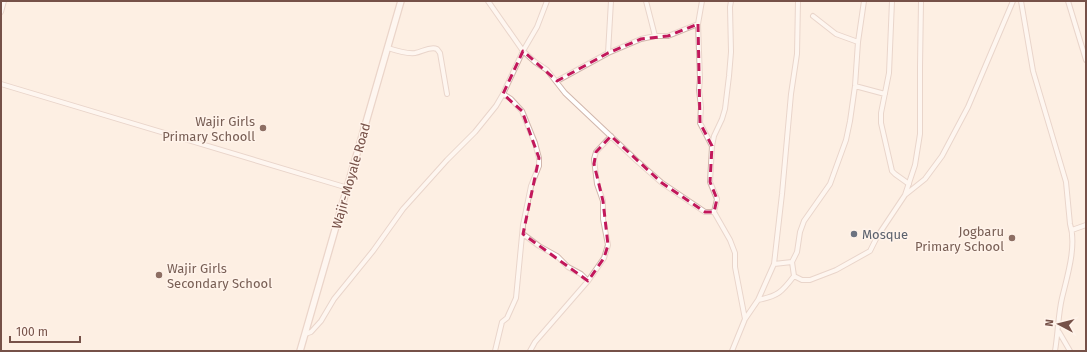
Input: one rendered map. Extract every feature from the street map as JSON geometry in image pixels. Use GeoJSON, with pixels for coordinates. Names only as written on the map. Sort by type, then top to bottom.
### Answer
{"type":"FeatureCollection","features":[{"type":"Feature","properties":{"kind":"main road","name":"Wajir-Moyale Road"},"geometry":{"type":"LineString","coordinates":[[300,351],[401,1]]}},
{"type":"Feature","properties":{"kind":"street"},"geometry":{"type":"LineString","coordinates":[[1,12],[4,1]]}},
{"type":"Feature","properties":{"kind":"street"},"geometry":{"type":"LineString","coordinates":[[488,1],[523,51],[547,70],[565,93],[611,136],[662,183],[705,212],[714,212]]}},
{"type":"Feature","properties":{"kind":"street"},"geometry":{"type":"LineString","coordinates":[[305,334],[311,332],[321,321],[334,299],[373,251],[403,209],[447,160],[475,132],[496,106],[523,51],[537,27],[547,1]]}},
{"type":"Feature","properties":{"kind":"street"},"geometry":{"type":"LineString","coordinates":[[608,53],[611,1]]}},
{"type":"Feature","properties":{"kind":"street"},"geometry":{"type":"LineString","coordinates":[[646,1],[655,36]]}},
{"type":"Feature","properties":{"kind":"street"},"geometry":{"type":"LineString","coordinates":[[702,1],[698,24],[699,90],[702,107],[700,123],[712,146]]}},
{"type":"Feature","properties":{"kind":"street"},"geometry":{"type":"LineString","coordinates":[[731,1],[731,52],[725,109],[714,136],[710,182],[717,199],[714,212],[730,240],[735,253],[737,279],[745,319]]}},
{"type":"Feature","properties":{"kind":"street"},"geometry":{"type":"LineString","coordinates":[[732,351],[745,319],[758,300],[774,264],[780,217],[791,94],[797,54],[798,1]]}},
{"type":"Feature","properties":{"kind":"street"},"geometry":{"type":"LineString","coordinates":[[758,300],[773,297],[784,290],[794,276],[792,262],[797,252],[800,232],[804,221],[830,184],[839,160],[846,140],[850,121],[855,86],[858,42],[864,1]]}},
{"type":"Feature","properties":{"kind":"street"},"geometry":{"type":"LineString","coordinates":[[892,1],[889,73],[881,113],[881,123],[894,174],[909,184]]}},
{"type":"Feature","properties":{"kind":"street"},"geometry":{"type":"LineString","coordinates":[[794,276],[802,280],[810,280],[836,270],[870,251],[877,237],[905,195],[918,153],[920,134],[922,1]]}},
{"type":"Feature","properties":{"kind":"street"},"geometry":{"type":"LineString","coordinates":[[905,195],[925,179],[942,156],[968,107],[1013,1]]}},
{"type":"Feature","properties":{"kind":"street"},"geometry":{"type":"LineString","coordinates":[[1020,1],[1033,71],[1066,182],[1070,224],[1072,230],[1071,255],[1068,276],[1062,299],[1055,351]]}},
{"type":"Feature","properties":{"kind":"street"},"geometry":{"type":"LineString","coordinates":[[1068,1],[1086,60]]}},
{"type":"Feature","properties":{"kind":"street"},"geometry":{"type":"LineString","coordinates":[[813,16],[836,34],[858,42]]}},
{"type":"Feature","properties":{"kind":"street"},"geometry":{"type":"LineString","coordinates":[[557,81],[608,53],[641,39],[655,36],[668,36],[698,24]]}},
{"type":"Feature","properties":{"kind":"street"},"geometry":{"type":"LineString","coordinates":[[388,48],[401,52],[413,53],[432,48],[437,49],[440,53],[447,94]]}},
{"type":"Feature","properties":{"kind":"street"},"geometry":{"type":"LineString","coordinates":[[1,84],[348,188]]}},
{"type":"Feature","properties":{"kind":"street"},"geometry":{"type":"LineString","coordinates":[[855,86],[885,94]]}},
{"type":"Feature","properties":{"kind":"street"},"geometry":{"type":"LineString","coordinates":[[495,351],[502,322],[507,318],[516,298],[523,224],[531,186],[539,166],[539,158],[530,128],[522,111],[511,99],[503,94]]}},
{"type":"Feature","properties":{"kind":"street"},"geometry":{"type":"LineString","coordinates":[[530,351],[535,342],[588,281],[604,258],[608,244],[603,219],[603,201],[597,184],[594,164],[596,152],[611,136]]}},
{"type":"Feature","properties":{"kind":"street"},"geometry":{"type":"LineString","coordinates":[[1072,230],[1086,225]]}},
{"type":"Feature","properties":{"kind":"street"},"geometry":{"type":"LineString","coordinates":[[523,234],[539,246],[557,256],[568,267],[588,281]]}},
{"type":"Feature","properties":{"kind":"street"},"geometry":{"type":"LineString","coordinates":[[774,264],[792,262]]}},
{"type":"Feature","properties":{"kind":"street"},"geometry":{"type":"LineString","coordinates":[[1058,332],[1070,351]]}},
{"type":"Feature","properties":{"kind":"highlighted area"},"geometry":{"type":"Polygon","coordinates":[[[698,24],[700,123],[712,146],[710,182],[717,199],[714,212],[705,212],[662,183],[611,136],[596,152],[594,164],[603,201],[608,245],[604,258],[588,281],[523,234],[539,158],[522,111],[503,94],[523,51],[557,81],[608,53],[641,39],[668,36],[698,24]]]}},
{"type":"Feature","properties":{"kind":"place","name":"Wajir Girls Primary Schooll"},"geometry":{"type":"Point","coordinates":[263,128]}},
{"type":"Feature","properties":{"kind":"place","name":"Mosque"},"geometry":{"type":"Point","coordinates":[854,234]}},
{"type":"Feature","properties":{"kind":"place","name":"Jogbaru Primary School"},"geometry":{"type":"Point","coordinates":[1012,238]}},
{"type":"Feature","properties":{"kind":"place","name":"Wajir Girls Secondary School"},"geometry":{"type":"Point","coordinates":[159,275]}}]}
